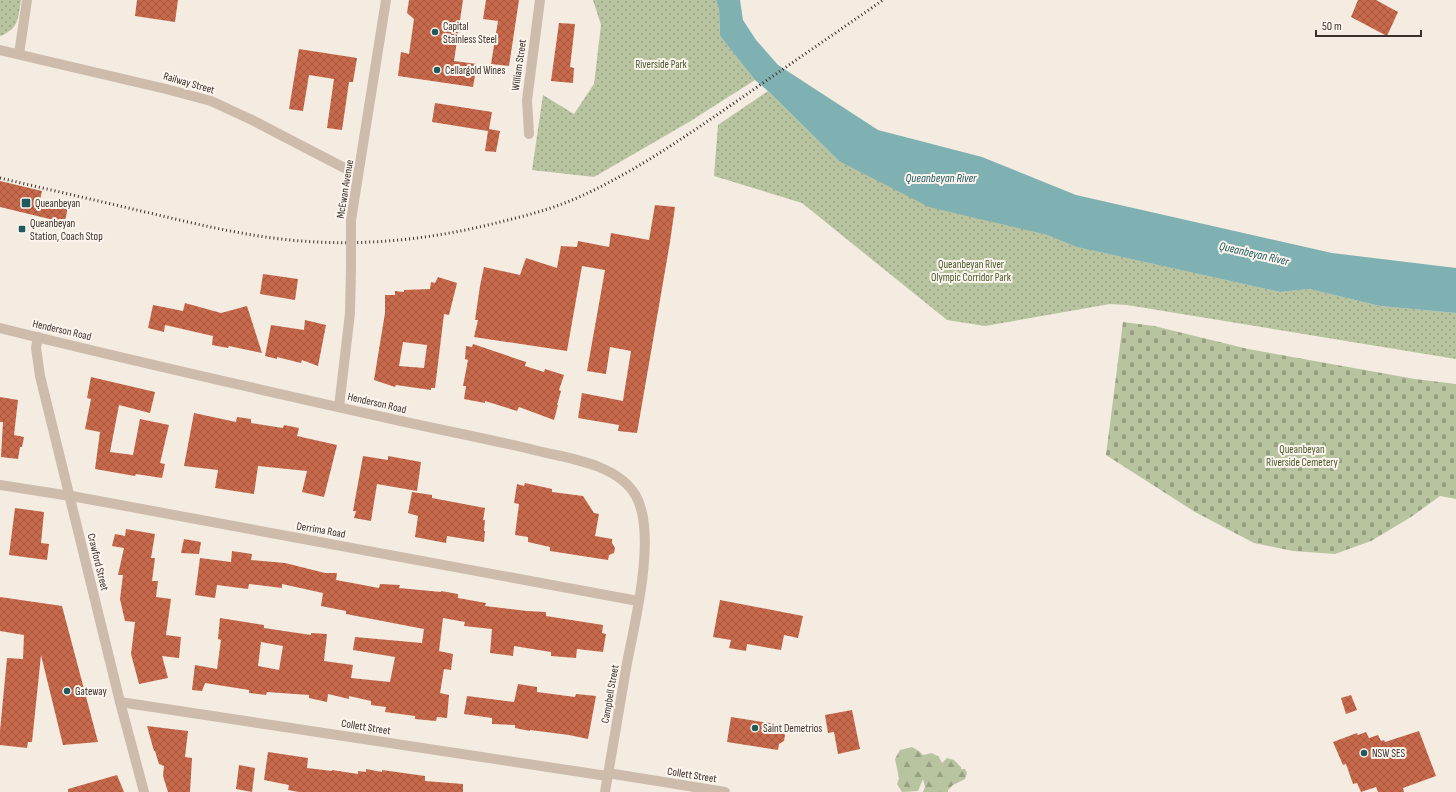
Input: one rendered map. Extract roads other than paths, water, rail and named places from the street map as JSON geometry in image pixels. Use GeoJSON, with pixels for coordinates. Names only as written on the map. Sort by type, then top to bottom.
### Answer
{"type":"FeatureCollection","features":[{"type":"Feature","properties":{"kind":"street"},"geometry":{"type":"LineString","coordinates":[[19,54],[27,0]]}},
{"type":"Feature","properties":{"kind":"street","name":"McEwan Avenue"},"geometry":{"type":"LineString","coordinates":[[339,407],[350,314],[351,220],[386,0]]}},
{"type":"Feature","properties":{"kind":"street","name":"William Street"},"geometry":{"type":"LineString","coordinates":[[529,134],[527,100],[540,0]]}},
{"type":"Feature","properties":{"kind":"street","name":"Railway Street"},"geometry":{"type":"LineString","coordinates":[[0,50],[211,101],[358,175]]}},
{"type":"Feature","properties":{"kind":"street","name":"Henderson Road"},"geometry":{"type":"LineString","coordinates":[[0,328],[339,407],[573,459],[597,466],[613,473],[627,484],[636,497],[642,513],[645,545],[644,565],[638,600]]}},
{"type":"Feature","properties":{"kind":"street","name":"Crawford Street"},"geometry":{"type":"LineString","coordinates":[[38,337],[36,348],[40,376],[120,702],[144,792]]}},
{"type":"Feature","properties":{"kind":"street","name":"Derrima Road"},"geometry":{"type":"LineString","coordinates":[[0,485],[70,496],[638,600]]}},
{"type":"Feature","properties":{"kind":"street","name":"Campbell Street"},"geometry":{"type":"LineString","coordinates":[[605,792],[638,600]]}},
{"type":"Feature","properties":{"kind":"street","name":"Collett Street"},"geometry":{"type":"LineString","coordinates":[[120,702],[725,792]]}},
{"type":"Feature","properties":{"kind":"water","name":"Queanbeyan River"},"geometry":{"type":"Polygon","coordinates":[[[716,0],[740,0],[743,20],[756,40],[778,65],[878,130],[982,157],[1076,195],[1332,253],[1456,268],[1456,313],[1380,306],[1309,289],[1280,292],[1077,247],[1044,234],[929,207],[839,161],[755,80],[720,36],[719,9],[716,0]]]}},
{"type":"Feature","properties":{"kind":"railway"},"geometry":{"type":"LineString","coordinates":[[0,178],[201,225],[249,234],[309,242],[338,243],[394,240],[477,228],[559,205],[577,198],[619,177],[660,153],[699,127],[883,0]]}},
{"type":"Feature","properties":{"kind":"place","name":"Capital Stainless Steel"},"geometry":{"type":"Point","coordinates":[435,32]}},
{"type":"Feature","properties":{"kind":"place","name":"Cellargold Wines"},"geometry":{"type":"Point","coordinates":[437,70]}},
{"type":"Feature","properties":{"kind":"place","name":"Queanbeyan"},"geometry":{"type":"Point","coordinates":[26,203]}},
{"type":"Feature","properties":{"kind":"place","name":"Queanbeyan Station, Coach Stop"},"geometry":{"type":"Point","coordinates":[22,229]}},
{"type":"Feature","properties":{"kind":"place","name":"Gateway"},"geometry":{"type":"Point","coordinates":[67,691]}},
{"type":"Feature","properties":{"kind":"place","name":"Saint Demetrios"},"geometry":{"type":"Point","coordinates":[755,728]}},
{"type":"Feature","properties":{"kind":"place","name":"NSW SES"},"geometry":{"type":"Point","coordinates":[1364,753]}},
{"type":"Feature","properties":{"kind":"park label","name":"Riverside Park"},"geometry":{"type":"Point","coordinates":[661,64]}},
{"type":"Feature","properties":{"kind":"park label","name":"Queanbeyan River Olympic Corridor Park"},"geometry":{"type":"Point","coordinates":[971,270]}},
{"type":"Feature","properties":{"kind":"park label","name":"Queanbeyan Riverside Cemetery"},"geometry":{"type":"Point","coordinates":[1302,455]}}]}
